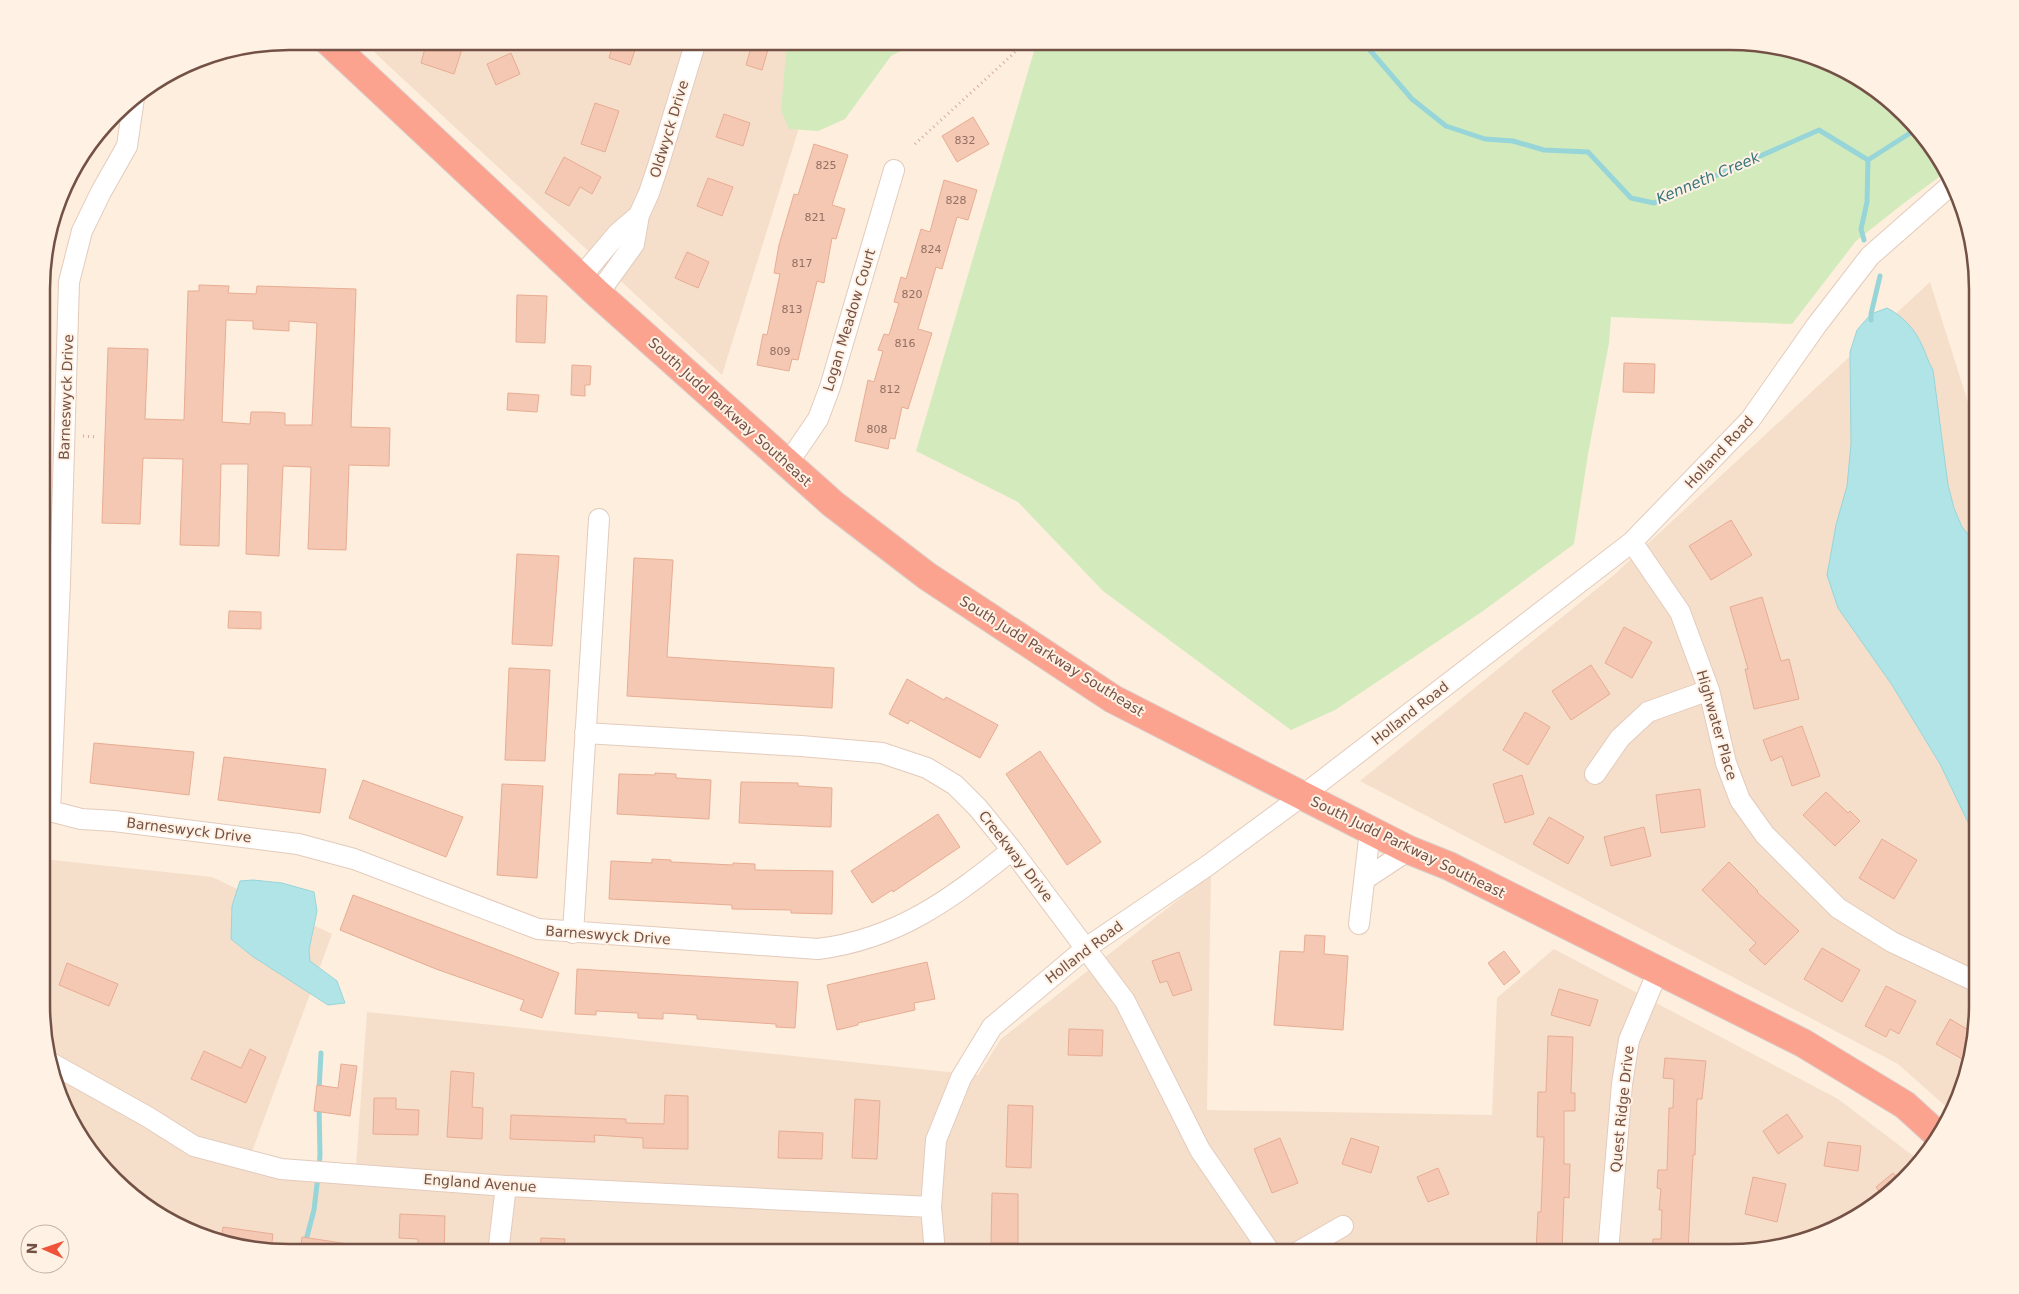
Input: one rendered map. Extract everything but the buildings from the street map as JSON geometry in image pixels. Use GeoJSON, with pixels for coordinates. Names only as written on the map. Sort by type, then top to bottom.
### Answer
{"type":"FeatureCollection","features":[{"type":"Feature","properties":{"kind":"highway","name":"South Judd Parkway Southeast"},"geometry":{"type":"LineString","coordinates":[[338,50],[589,286],[833,504],[927,576],[1113,699],[1370,831],[1409,850],[1449,866],[1803,1043],[1905,1105],[1933,1131]]}},
{"type":"Feature","properties":{"kind":"street","name":"Oldwyck Drive"},"geometry":{"type":"LineString","coordinates":[[589,286],[634,244],[639,215],[658,166],[693,50]]}},
{"type":"Feature","properties":{"kind":"street","name":"Barneswyck Drive"},"geometry":{"type":"LineString","coordinates":[[133,108],[127,146],[82,231],[69,282],[50,811],[81,819],[114,821],[298,844],[354,859],[538,930],[818,949],[847,945],[897,928],[944,902],[1012,850]]}},
{"type":"Feature","properties":{"kind":"street","name":"Logan Meadow Court"},"geometry":{"type":"LineString","coordinates":[[788,463],[818,420],[830,387],[894,170]]}},
{"type":"Feature","properties":{"kind":"street","name":"Holland Road"},"geometry":{"type":"LineString","coordinates":[[934,1244],[931,1207],[936,1140],[961,1078],[992,1026],[1086,948],[1207,866],[1302,796],[1632,542],[1750,420],[1816,326],[1870,256],[1947,189]]}},
{"type":"Feature","properties":{"kind":"street"},"geometry":{"type":"LineString","coordinates":[[573,933],[600,519]]}},
{"type":"Feature","properties":{"kind":"street","name":"Highwater Place"},"geometry":{"type":"LineString","coordinates":[[1632,542],[1680,612],[1709,690],[1726,764],[1740,800],[1765,835],[1838,908],[1892,942],[1969,978]]}},
{"type":"Feature","properties":{"kind":"street"},"geometry":{"type":"LineString","coordinates":[[1595,774],[1620,738],[1648,712],[1709,690]]}},
{"type":"Feature","properties":{"kind":"street","name":"Creekway Drive"},"geometry":{"type":"LineString","coordinates":[[585,733],[801,746],[882,753],[927,768],[955,785],[978,808],[1012,850],[1125,1001],[1200,1150],[1265,1244]]}},
{"type":"Feature","properties":{"kind":"street"},"geometry":{"type":"LineString","coordinates":[[1359,924],[1366,879],[1370,831]]}},
{"type":"Feature","properties":{"kind":"street"},"geometry":{"type":"LineString","coordinates":[[1366,879],[1409,850]]}},
{"type":"Feature","properties":{"kind":"street","name":"Quest Ridge Drive"},"geometry":{"type":"LineString","coordinates":[[1609,1244],[1622,1084],[1629,1040],[1658,971]]}},
{"type":"Feature","properties":{"kind":"street","name":"England Avenue"},"geometry":{"type":"LineString","coordinates":[[58,1067],[148,1117],[194,1146],[281,1169],[506,1186],[931,1207]]}},
{"type":"Feature","properties":{"kind":"street"},"geometry":{"type":"LineString","coordinates":[[499,1244],[506,1186]]}},
{"type":"Feature","properties":{"kind":"street"},"geometry":{"type":"LineString","coordinates":[[1312,1244],[1343,1226]]}},
{"type":"Feature","properties":{"kind":"path"},"geometry":{"type":"LineString","coordinates":[[915,144],[1016,50]]}},
{"type":"Feature","properties":{"kind":"path"},"geometry":{"type":"LineString","coordinates":[[83,436],[96,437]]}},
{"type":"Feature","properties":{"kind":"shaded area"},"geometry":{"type":"Polygon","coordinates":[[[372,50],[823,50],[722,375],[372,50]]]}},
{"type":"Feature","properties":{"kind":"shaded area"},"geometry":{"type":"Polygon","coordinates":[[[1930,282],[1969,406],[1969,1005],[1967,1036],[1961,1067],[1946,1107],[1898,1064],[1360,781],[1614,575],[1930,282]]]}},
{"type":"Feature","properties":{"kind":"shaded area"},"geometry":{"type":"Polygon","coordinates":[[[50,860],[212,877],[332,934],[246,1168],[355,1181],[367,1012],[978,1075],[1001,1039],[1211,874],[1207,1110],[1492,1115],[1497,998],[1554,949],[1838,1099],[1915,1157],[1888,1185],[1850,1212],[1822,1226],[1792,1236],[1761,1242],[1730,1244],[289,1244],[258,1242],[227,1236],[197,1226],[156,1204],[131,1185],[109,1163],[82,1125],[68,1097],[58,1067],[52,1036],[50,1005],[50,860]]]}},
{"type":"Feature","properties":{"kind":"green space"},"geometry":{"type":"Polygon","coordinates":[[[786,50],[903,50],[891,56],[845,119],[818,131],[789,129],[781,111],[786,50]]]}},
{"type":"Feature","properties":{"kind":"green space"},"geometry":{"type":"Polygon","coordinates":[[[1034,50],[1730,50],[1761,52],[1792,58],[1822,68],[1863,90],[1888,109],[1910,131],[1929,156],[1940,176],[1856,241],[1792,324],[1611,317],[1609,343],[1588,454],[1574,544],[1483,611],[1335,710],[1291,730],[1103,591],[1018,502],[916,451],[1034,50]]]}},
{"type":"Feature","properties":{"kind":"water"},"geometry":{"type":"Polygon","coordinates":[[[1887,308],[1910,326],[1922,344],[1933,370],[1948,485],[1954,508],[1962,527],[1969,535],[1969,824],[1940,764],[1892,685],[1838,608],[1827,575],[1836,525],[1847,486],[1851,444],[1850,352],[1857,330],[1871,314],[1887,308]]]}},
{"type":"Feature","properties":{"kind":"water"},"geometry":{"type":"Polygon","coordinates":[[[253,880],[282,883],[314,892],[317,911],[309,950],[310,961],[337,981],[345,1003],[328,1005],[252,956],[231,939],[232,906],[240,881],[253,880]]]}},
{"type":"Feature","properties":{"kind":"waterway","name":"Kenneth Creek"},"geometry":{"type":"LineString","coordinates":[[1370,50],[1412,99],[1446,126],[1485,139],[1513,141],[1544,150],[1588,152],[1631,198],[1654,203],[1819,130],[1868,160],[1867,202],[1861,229],[1864,240]]}},
{"type":"Feature","properties":{"kind":"waterway"},"geometry":{"type":"LineString","coordinates":[[1868,160],[1911,132]]}},
{"type":"Feature","properties":{"kind":"waterway","name":"Kenneth Creek"},"geometry":{"type":"LineString","coordinates":[[1871,320],[1880,276]]}},
{"type":"Feature","properties":{"kind":"waterway"},"geometry":{"type":"LineString","coordinates":[[319,1090],[321,1053]]}},
{"type":"Feature","properties":{"kind":"waterway"},"geometry":{"type":"LineString","coordinates":[[319,1106],[319,1168]]}},
{"type":"Feature","properties":{"kind":"waterway"},"geometry":{"type":"LineString","coordinates":[[305,1244],[314,1210],[318,1176]]}}]}
